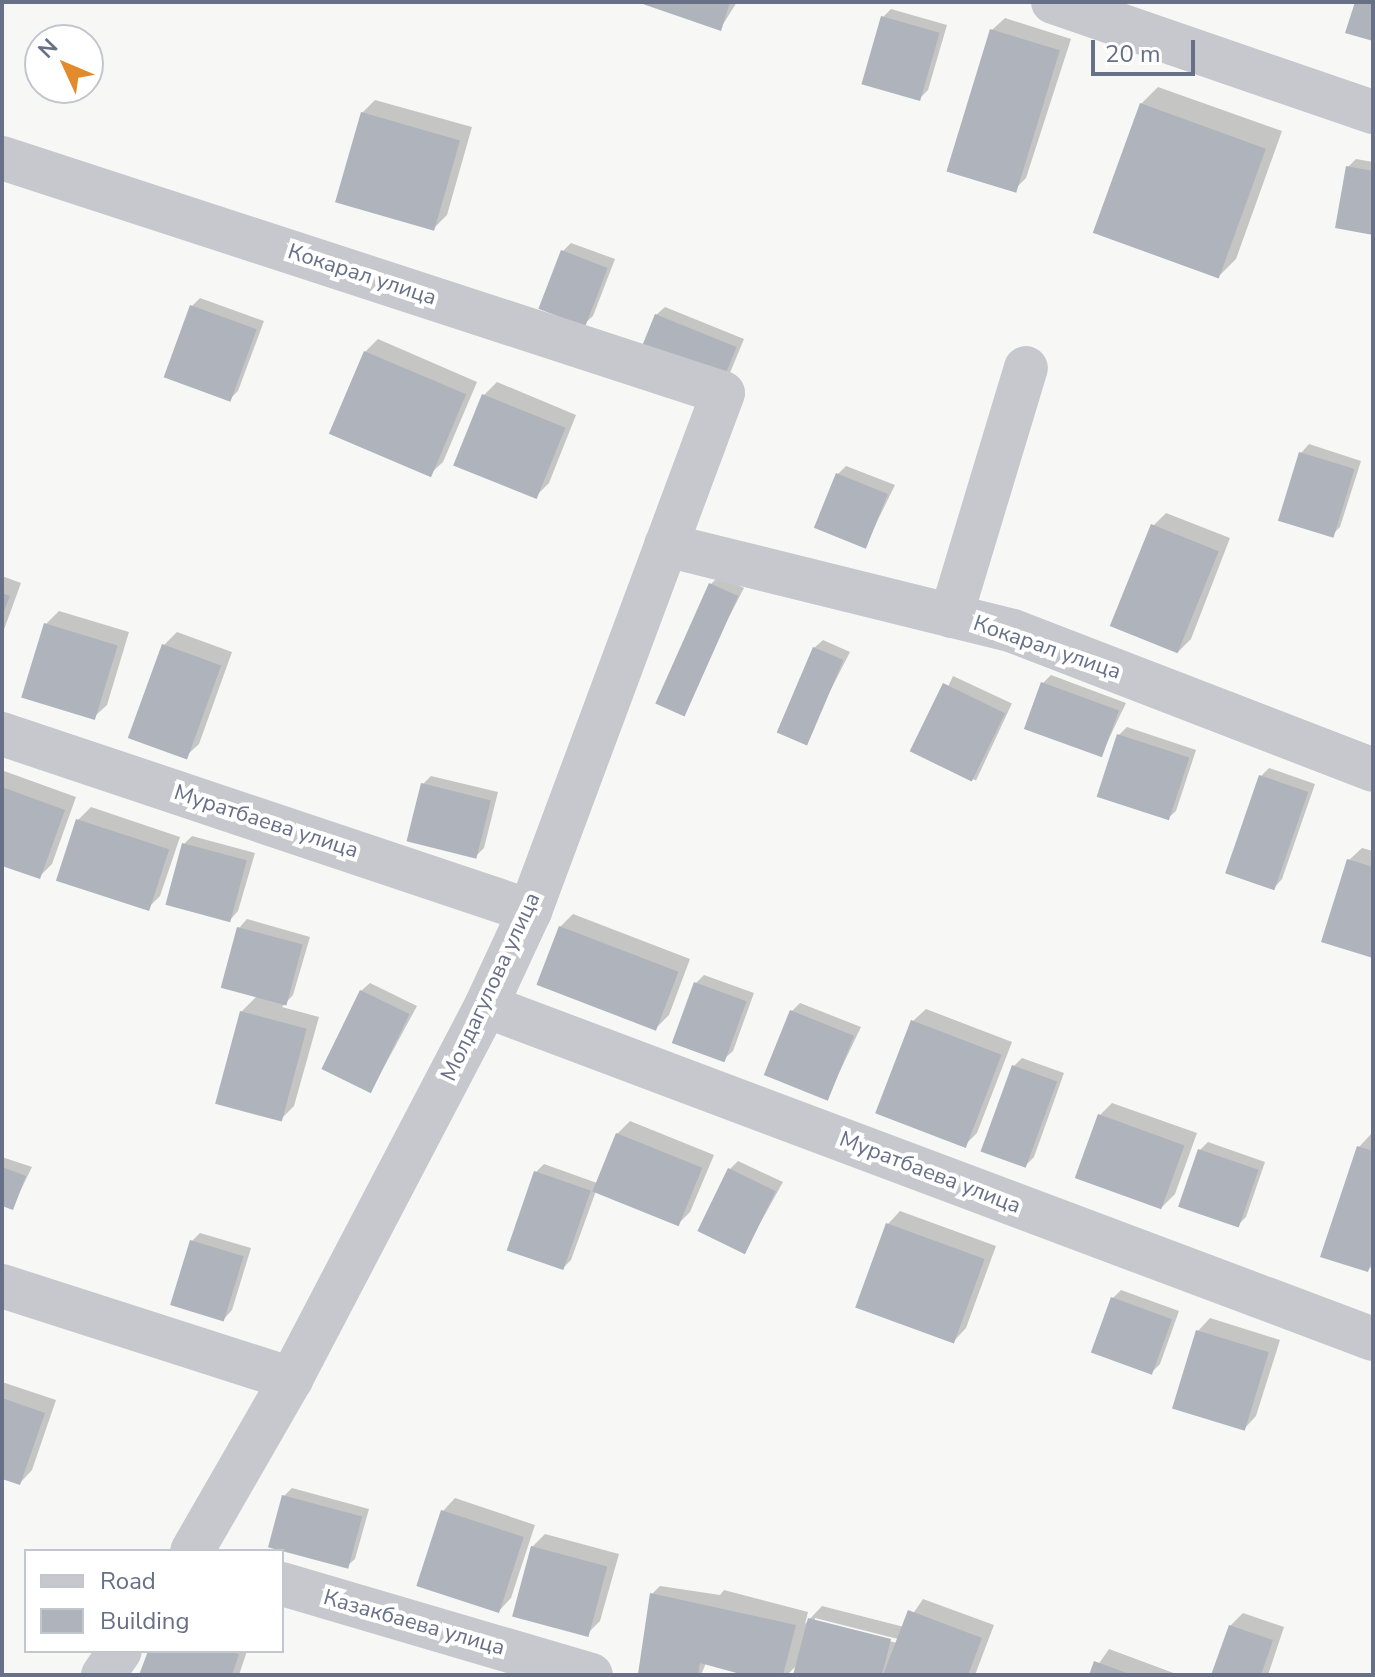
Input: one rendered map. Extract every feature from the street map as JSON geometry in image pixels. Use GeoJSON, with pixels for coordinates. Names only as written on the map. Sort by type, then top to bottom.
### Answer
{"type":"FeatureCollection","features":[{"type":"Feature","properties":{"kind":"street"},"geometry":{"type":"LineString","coordinates":[[1053,2],[1373,112]]}},
{"type":"Feature","properties":{"kind":"street","name":"Кокарал улица"},"geometry":{"type":"LineString","coordinates":[[2,158],[723,393]]}},
{"type":"Feature","properties":{"kind":"street"},"geometry":{"type":"LineString","coordinates":[[951,616],[1026,368]]}},
{"type":"Feature","properties":{"kind":"street","name":"Молдагулова улица"},"geometry":{"type":"LineString","coordinates":[[193,1549],[291,1379],[486,1006],[530,911],[723,393]]}},
{"type":"Feature","properties":{"kind":"street","name":"Кокарал улица"},"geometry":{"type":"LineString","coordinates":[[666,545],[1013,631],[1373,770]]}},
{"type":"Feature","properties":{"kind":"street","name":"Муратбаева улица"},"geometry":{"type":"LineString","coordinates":[[2,734],[530,911]]}},
{"type":"Feature","properties":{"kind":"street","name":"Муратбаева улица"},"geometry":{"type":"LineString","coordinates":[[486,1006],[1373,1339]]}},
{"type":"Feature","properties":{"kind":"street"},"geometry":{"type":"LineString","coordinates":[[2,1286],[291,1379]]}},
{"type":"Feature","properties":{"kind":"street","name":"Казакбаева улица"},"geometry":{"type":"LineString","coordinates":[[284,1585],[591,1675]]}},
{"type":"Feature","properties":{"kind":"street"},"geometry":{"type":"LineString","coordinates":[[103,1675],[119,1653]]}},
{"type":"Feature","properties":{"kind":"building"},"geometry":{"type":"Polygon","coordinates":[[[637,2],[730,2],[721,31],[637,2]]]}},
{"type":"Feature","properties":{"kind":"building"},"geometry":{"type":"Polygon","coordinates":[[[1355,2],[1373,2],[1373,41],[1345,33],[1355,2]]]}},
{"type":"Feature","properties":{"kind":"building"},"geometry":{"type":"Polygon","coordinates":[[[881,16],[940,33],[920,101],[861,84],[881,16]]]}},
{"type":"Feature","properties":{"kind":"building"},"geometry":{"type":"Polygon","coordinates":[[[990,29],[1060,50],[1016,193],[946,171],[990,29]]]}},
{"type":"Feature","properties":{"kind":"building"},"geometry":{"type":"Polygon","coordinates":[[[1140,103],[1266,149],[1219,279],[1093,233],[1140,103]]]}},
{"type":"Feature","properties":{"kind":"building"},"geometry":{"type":"Polygon","coordinates":[[[361,112],[460,140],[434,231],[335,202],[361,112]]]}},
{"type":"Feature","properties":{"kind":"building"},"geometry":{"type":"Polygon","coordinates":[[[1346,166],[1373,171],[1373,235],[1335,228],[1346,166]]]}},
{"type":"Feature","properties":{"kind":"building"},"geometry":{"type":"Polygon","coordinates":[[[561,250],[608,268],[585,327],[538,309],[561,250]]]}},
{"type":"Feature","properties":{"kind":"building"},"geometry":{"type":"Polygon","coordinates":[[[190,305],[257,329],[230,402],[164,377],[190,305]]]}},
{"type":"Feature","properties":{"kind":"building"},"geometry":{"type":"Polygon","coordinates":[[[655,314],[737,347],[719,391],[637,359],[655,314]]]}},
{"type":"Feature","properties":{"kind":"building"},"geometry":{"type":"Polygon","coordinates":[[[364,351],[466,394],[431,477],[329,434],[364,351]]]}},
{"type":"Feature","properties":{"kind":"building"},"geometry":{"type":"Polygon","coordinates":[[[482,394],[565,428],[537,499],[453,465],[482,394]]]}},
{"type":"Feature","properties":{"kind":"building"},"geometry":{"type":"Polygon","coordinates":[[[1299,452],[1354,469],[1333,538],[1278,521],[1299,452]]]}},
{"type":"Feature","properties":{"kind":"building"},"geometry":{"type":"Polygon","coordinates":[[[836,473],[888,494],[866,549],[814,528],[836,473]]]}},
{"type":"Feature","properties":{"kind":"building"},"geometry":{"type":"Polygon","coordinates":[[[1151,524],[1219,551],[1177,653],[1110,626],[1151,524]]]}},
{"type":"Feature","properties":{"kind":"building"},"geometry":{"type":"Polygon","coordinates":[[[709,583],[738,596],[685,717],[655,704],[709,583]]]}},
{"type":"Feature","properties":{"kind":"building"},"geometry":{"type":"Polygon","coordinates":[[[2,593],[10,596],[2,616],[2,593]]]}},
{"type":"Feature","properties":{"kind":"building"},"geometry":{"type":"Polygon","coordinates":[[[44,623],[118,646],[95,720],[21,698],[44,623]]]}},
{"type":"Feature","properties":{"kind":"building"},"geometry":{"type":"Polygon","coordinates":[[[162,644],[221,666],[187,760],[128,738],[162,644]]]}},
{"type":"Feature","properties":{"kind":"building"},"geometry":{"type":"Polygon","coordinates":[[[813,647],[843,660],[807,746],[777,733],[813,647]]]}},
{"type":"Feature","properties":{"kind":"building"},"geometry":{"type":"Polygon","coordinates":[[[1041,682],[1119,710],[1102,757],[1024,729],[1041,682]]]}},
{"type":"Feature","properties":{"kind":"building"},"geometry":{"type":"Polygon","coordinates":[[[943,683],[1005,713],[972,782],[910,751],[943,683]]]}},
{"type":"Feature","properties":{"kind":"building"},"geometry":{"type":"Polygon","coordinates":[[[1117,734],[1189,757],[1169,820],[1097,797],[1117,734]]]}},
{"type":"Feature","properties":{"kind":"building"},"geometry":{"type":"Polygon","coordinates":[[[1259,775],[1308,792],[1274,890],[1225,873],[1259,775]]]}},
{"type":"Feature","properties":{"kind":"building"},"geometry":{"type":"Polygon","coordinates":[[[421,783],[491,800],[476,859],[406,841],[421,783]]]}},
{"type":"Feature","properties":{"kind":"building"},"geometry":{"type":"Polygon","coordinates":[[[2,787],[65,810],[40,879],[2,866],[2,787]]]}},
{"type":"Feature","properties":{"kind":"building"},"geometry":{"type":"Polygon","coordinates":[[[76,819],[169,849],[149,911],[56,881],[76,819]]]}},
{"type":"Feature","properties":{"kind":"building"},"geometry":{"type":"Polygon","coordinates":[[[182,843],[247,860],[230,922],[165,905],[182,843]]]}},
{"type":"Feature","properties":{"kind":"building"},"geometry":{"type":"Polygon","coordinates":[[[1347,859],[1373,867],[1373,958],[1321,942],[1347,859]]]}},
{"type":"Feature","properties":{"kind":"building"},"geometry":{"type":"Polygon","coordinates":[[[559,926],[678,972],[656,1031],[536,985],[559,926]]]}},
{"type":"Feature","properties":{"kind":"building"},"geometry":{"type":"Polygon","coordinates":[[[237,927],[303,945],[286,1005],[221,988],[237,927]]]}},
{"type":"Feature","properties":{"kind":"building"},"geometry":{"type":"Polygon","coordinates":[[[694,982],[747,1001],[724,1062],[672,1043],[694,982]]]}},
{"type":"Feature","properties":{"kind":"building"},"geometry":{"type":"Polygon","coordinates":[[[360,990],[409,1014],[371,1093],[321,1069],[360,990]]]}},
{"type":"Feature","properties":{"kind":"building"},"geometry":{"type":"Polygon","coordinates":[[[790,1010],[854,1036],[828,1101],[764,1075],[790,1010]]]}},
{"type":"Feature","properties":{"kind":"building"},"geometry":{"type":"Polygon","coordinates":[[[240,1011],[307,1029],[282,1122],[215,1104],[240,1011]]]}},
{"type":"Feature","properties":{"kind":"building"},"geometry":{"type":"Polygon","coordinates":[[[911,1020],[1002,1055],[966,1148],[875,1113],[911,1020]]]}},
{"type":"Feature","properties":{"kind":"building"},"geometry":{"type":"Polygon","coordinates":[[[1012,1065],[1057,1081],[1026,1168],[981,1151],[1012,1065]]]}},
{"type":"Feature","properties":{"kind":"building"},"geometry":{"type":"Polygon","coordinates":[[[1098,1114],[1184,1145],[1161,1209],[1075,1178],[1098,1114]]]}},
{"type":"Feature","properties":{"kind":"building"},"geometry":{"type":"Polygon","coordinates":[[[616,1133],[702,1168],[679,1226],[592,1191],[616,1133]]]}},
{"type":"Feature","properties":{"kind":"building"},"geometry":{"type":"Polygon","coordinates":[[[1357,1146],[1373,1151],[1373,1257],[1368,1272],[1320,1257],[1357,1146]]]}},
{"type":"Feature","properties":{"kind":"building"},"geometry":{"type":"Polygon","coordinates":[[[1198,1149],[1259,1170],[1239,1228],[1178,1207],[1198,1149]]]}},
{"type":"Feature","properties":{"kind":"building"},"geometry":{"type":"Polygon","coordinates":[[[2,1167],[26,1176],[13,1210],[2,1206],[2,1167]]]}},
{"type":"Feature","properties":{"kind":"building"},"geometry":{"type":"Polygon","coordinates":[[[728,1168],[776,1191],[745,1254],[697,1231],[728,1168]]]}},
{"type":"Feature","properties":{"kind":"building"},"geometry":{"type":"Polygon","coordinates":[[[534,1171],[591,1191],[563,1270],[507,1250],[534,1171]]]}},
{"type":"Feature","properties":{"kind":"building"},"geometry":{"type":"Polygon","coordinates":[[[886,1223],[985,1259],[954,1343],[855,1308],[886,1223]]]}},
{"type":"Feature","properties":{"kind":"building"},"geometry":{"type":"Polygon","coordinates":[[[190,1240],[244,1256],[224,1321],[170,1305],[190,1240]]]}},
{"type":"Feature","properties":{"kind":"building"},"geometry":{"type":"Polygon","coordinates":[[[1111,1297],[1172,1319],[1152,1375],[1091,1352],[1111,1297]]]}},
{"type":"Feature","properties":{"kind":"building"},"geometry":{"type":"Polygon","coordinates":[[[1196,1330],[1269,1352],[1245,1431],[1172,1408],[1196,1330]]]}},
{"type":"Feature","properties":{"kind":"building"},"geometry":{"type":"Polygon","coordinates":[[[2,1398],[45,1413],[20,1485],[2,1479],[2,1398]]]}},
{"type":"Feature","properties":{"kind":"building"},"geometry":{"type":"Polygon","coordinates":[[[282,1495],[362,1516],[348,1569],[268,1547],[282,1495]]]}},
{"type":"Feature","properties":{"kind":"building"},"geometry":{"type":"Polygon","coordinates":[[[441,1510],[524,1537],[499,1613],[416,1586],[441,1510]]]}},
{"type":"Feature","properties":{"kind":"building"},"geometry":{"type":"Polygon","coordinates":[[[531,1546],[607,1566],[588,1637],[512,1617],[531,1546]]]}},
{"type":"Feature","properties":{"kind":"building"},"geometry":{"type":"Polygon","coordinates":[[[650,1593],[796,1625],[783,1675],[744,1675],[700,1663],[698,1675],[638,1674],[650,1593]]]}},
{"type":"Feature","properties":{"kind":"building"},"geometry":{"type":"Polygon","coordinates":[[[908,1610],[982,1638],[968,1675],[883,1675],[908,1610]]]}},
{"type":"Feature","properties":{"kind":"building"},"geometry":{"type":"Polygon","coordinates":[[[808,1618],[891,1639],[882,1675],[793,1675],[808,1618]]]}},
{"type":"Feature","properties":{"kind":"building"},"geometry":{"type":"Polygon","coordinates":[[[1229,1625],[1273,1640],[1261,1675],[1211,1675],[1229,1625]]]}},
{"type":"Feature","properties":{"kind":"building"},"geometry":{"type":"Polygon","coordinates":[[[147,1653],[239,1654],[232,1675],[139,1675],[147,1653]]]}},
{"type":"Feature","properties":{"kind":"building"},"geometry":{"type":"Polygon","coordinates":[[[1094,1661],[1132,1675],[1089,1675],[1094,1661]]]}}]}
